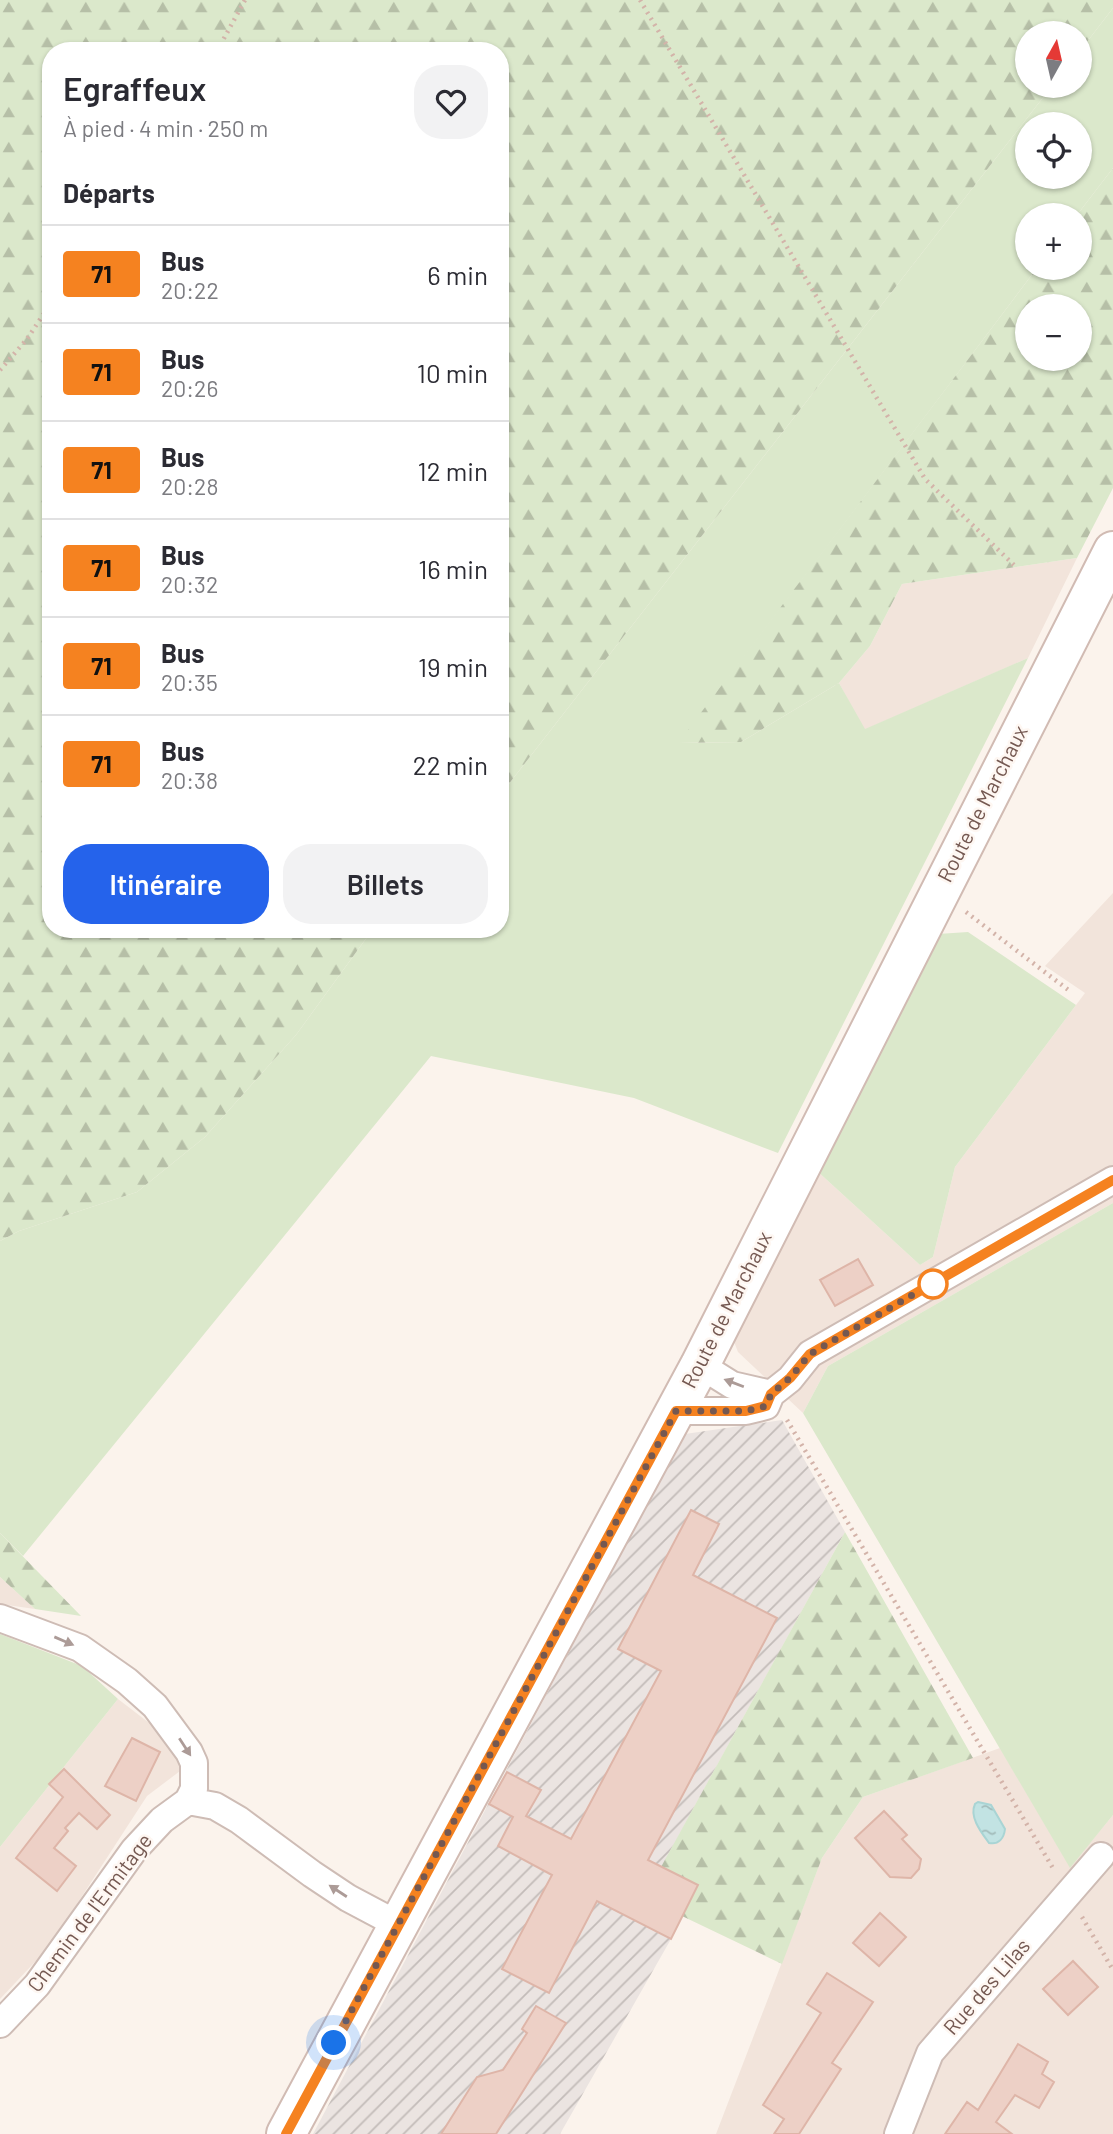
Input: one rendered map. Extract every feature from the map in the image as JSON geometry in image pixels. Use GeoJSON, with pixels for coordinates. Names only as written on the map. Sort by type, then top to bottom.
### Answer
{"type":"FeatureCollection","features":[{"type":"Feature","properties":{"kind":"main road","name":"Route de Marchaux"},"geometry":{"type":"LineString","coordinates":[[286,2134],[676,1411],[1113,551]]}},
{"type":"Feature","properties":{"kind":"street"},"geometry":{"type":"LineString","coordinates":[[676,1411],[746,1411],[766,1406],[771,1394],[790,1378],[810,1354],[1113,1181]]}},
{"type":"Feature","properties":{"kind":"street"},"geometry":{"type":"LineString","coordinates":[[700,1365],[732,1385],[771,1394]]}},
{"type":"Feature","properties":{"kind":"street"},"geometry":{"type":"LineString","coordinates":[[0,1618],[80,1648],[127,1681],[155,1706],[194,1762],[194,1789],[188,1801],[215,1807],[227,1813],[321,1880],[397,1924]]}},
{"type":"Feature","properties":{"kind":"street","name":"Chemin de l'Ermitage"},"geometry":{"type":"LineString","coordinates":[[0,2024],[37,1985],[134,1850],[162,1820],[188,1801]]}},
{"type":"Feature","properties":{"kind":"street","name":"Rue des Lilas"},"geometry":{"type":"LineString","coordinates":[[898,2134],[930,2053],[1101,1856]]}},
{"type":"Feature","properties":{"kind":"path"},"geometry":{"type":"LineString","coordinates":[[222,42],[245,0]]}},
{"type":"Feature","properties":{"kind":"path"},"geometry":{"type":"LineString","coordinates":[[640,0],[925,479],[1016,566]]}},
{"type":"Feature","properties":{"kind":"path"},"geometry":{"type":"LineString","coordinates":[[0,370],[42,316]]}},
{"type":"Feature","properties":{"kind":"path"},"geometry":{"type":"LineString","coordinates":[[939,892],[1071,992]]}},
{"type":"Feature","properties":{"kind":"path"},"geometry":{"type":"LineString","coordinates":[[771,1394],[1048,1859]]}},
{"type":"Feature","properties":{"kind":"shaded area"},"geometry":{"type":"Polygon","coordinates":[[[1077,558],[1028,658],[864,730],[839,683],[870,646],[902,584],[1077,558]]]}},
{"type":"Feature","properties":{"kind":"shaded area"},"geometry":{"type":"Polygon","coordinates":[[[1113,893],[1113,1203],[828,1366],[803,1413],[738,1352],[731,1334],[816,1170],[920,1265],[933,1257],[955,1167],[1085,993],[1045,966],[1113,893]]]}},
{"type":"Feature","properties":{"kind":"shaded area"},"geometry":{"type":"Polygon","coordinates":[[[782,1420],[845,1532],[662,1866],[698,1885],[671,1939],[560,2134],[313,2134],[685,1434],[782,1420]]]}},
{"type":"Feature","properties":{"kind":"shaded area"},"geometry":{"type":"Polygon","coordinates":[[[0,1577],[35,1609],[0,1604],[0,1577]]]}},
{"type":"Feature","properties":{"kind":"shaded area"},"geometry":{"type":"Polygon","coordinates":[[[118,1699],[174,1742],[184,1768],[147,1796],[49,1947],[0,1999],[0,1847],[118,1699]]]}},
{"type":"Feature","properties":{"kind":"shaded area"},"geometry":{"type":"Polygon","coordinates":[[[1000,1748],[1070,1867],[1113,1815],[1113,2134],[716,2134],[822,1858],[863,1797],[1000,1748]]]}},
{"type":"Feature","properties":{"kind":"green space"},"geometry":{"type":"Polygon","coordinates":[[[0,0],[1113,0],[1113,8],[1092,35],[1092,21],[1015,21],[1015,98],[1043,98],[1032,112],[1015,112],[1015,134],[509,784],[509,42],[42,42],[42,938],[366,938],[296,1035],[205,1137],[137,1192],[19,1231],[0,1241],[0,0]]]}},
{"type":"Feature","properties":{"kind":"green space"},"geometry":{"type":"Polygon","coordinates":[[[1113,8],[1113,168],[1086,203],[1015,203],[1015,280],[1028,280],[679,743],[741,742],[839,683],[865,729],[1028,658],[778,1153],[634,1098],[431,1056],[23,1556],[0,1533],[0,1241],[19,1231],[137,1192],[205,1137],[296,1035],[366,938],[509,938],[509,784],[1015,134],[1015,189],[1092,189],[1092,112],[1032,112],[1043,98],[1092,98],[1092,35],[1113,8]]]}},
{"type":"Feature","properties":{"kind":"green space"},"geometry":{"type":"Polygon","coordinates":[[[1113,168],[1113,488],[1077,558],[902,584],[870,646],[839,683],[741,742],[678,743],[1015,297],[1015,371],[1092,371],[1092,294],[1017,294],[1028,280],[1092,280],[1092,203],[1086,203],[1113,168]]]}},
{"type":"Feature","properties":{"kind":"green space"},"geometry":{"type":"Polygon","coordinates":[[[968,932],[1076,1005],[955,1167],[933,1257],[920,1265],[816,1170],[938,934],[968,932]]]}},
{"type":"Feature","properties":{"kind":"green space"},"geometry":{"type":"Polygon","coordinates":[[[1113,1203],[1113,1815],[1070,1868],[803,1413],[828,1366],[1113,1203]]]}},
{"type":"Feature","properties":{"kind":"green space"},"geometry":{"type":"Polygon","coordinates":[[[845,1532],[973,1758],[863,1797],[822,1858],[782,1964],[682,1916],[661,1867],[845,1532]]]}},
{"type":"Feature","properties":{"kind":"green space"},"geometry":{"type":"Polygon","coordinates":[[[0,1533],[81,1616],[35,1609],[0,1577],[0,1533]]]}},
{"type":"Feature","properties":{"kind":"green space"},"geometry":{"type":"Polygon","coordinates":[[[0,1634],[82,1666],[118,1699],[0,1847],[0,1634]]]}},
{"type":"Feature","properties":{"kind":"water"},"geometry":{"type":"Polygon","coordinates":[[[978,1802],[991,1805],[1005,1829],[998,1842],[989,1843],[977,1824],[974,1809],[978,1802]]]}},
{"type":"Feature","properties":{"kind":"building"},"geometry":{"type":"Polygon","coordinates":[[[858,1259],[873,1285],[835,1306],[820,1280],[858,1259]]]}},
{"type":"Feature","properties":{"kind":"building"},"geometry":{"type":"Polygon","coordinates":[[[691,1510],[719,1524],[693,1575],[777,1618],[648,1860],[698,1885],[671,1939],[597,1901],[549,1993],[502,1969],[552,1875],[498,1846],[513,1817],[489,1804],[507,1772],[541,1790],[526,1816],[571,1839],[661,1671],[618,1649],[691,1510]]]}},
{"type":"Feature","properties":{"kind":"building"},"geometry":{"type":"Polygon","coordinates":[[[132,1738],[160,1752],[136,1801],[105,1786],[132,1738]]]}},
{"type":"Feature","properties":{"kind":"building"},"geometry":{"type":"Polygon","coordinates":[[[64,1769],[110,1815],[97,1829],[79,1813],[65,1828],[68,1831],[54,1848],[76,1866],[57,1891],[16,1858],[63,1797],[49,1784],[64,1769]]]}},
{"type":"Feature","properties":{"kind":"building"},"geometry":{"type":"Polygon","coordinates":[[[884,1811],[907,1835],[902,1839],[921,1859],[919,1869],[911,1878],[890,1877],[855,1838],[884,1811]]]}},
{"type":"Feature","properties":{"kind":"building"},"geometry":{"type":"Polygon","coordinates":[[[880,1913],[906,1937],[879,1966],[853,1943],[880,1913]]]}},
{"type":"Feature","properties":{"kind":"building"},"geometry":{"type":"Polygon","coordinates":[[[1073,1961],[1098,1987],[1068,2015],[1043,1989],[1073,1961]]]}},
{"type":"Feature","properties":{"kind":"building"},"geometry":{"type":"Polygon","coordinates":[[[827,1973],[873,2002],[832,2063],[841,2069],[799,2134],[774,2134],[784,2119],[763,2105],[821,2013],[807,2004],[827,1973]]]}},
{"type":"Feature","properties":{"kind":"building"},"geometry":{"type":"Polygon","coordinates":[[[536,2006],[566,2023],[496,2134],[441,2134],[477,2077],[503,2070],[527,2033],[522,2029],[536,2006]]]}},
{"type":"Feature","properties":{"kind":"building"},"geometry":{"type":"Polygon","coordinates":[[[1018,2044],[1048,2062],[1042,2074],[1054,2082],[1039,2108],[1015,2095],[996,2122],[1012,2134],[945,2134],[967,2102],[978,2110],[1018,2044]]]}},
{"type":"Feature","properties":{"kind":"bus line","name":"71"},"geometry":{"type":"LineString","coordinates":[[286,2134],[676,1411],[746,1411],[766,1406],[771,1394],[790,1378],[810,1354],[1113,1180]]}},
{"type":"Feature","properties":{"kind":"route"},"geometry":{"type":"LineString","coordinates":[[334,2043],[676,1411],[746,1411],[766,1406],[771,1394],[790,1378],[810,1354],[942,1278],[933,1284]]}}]}
